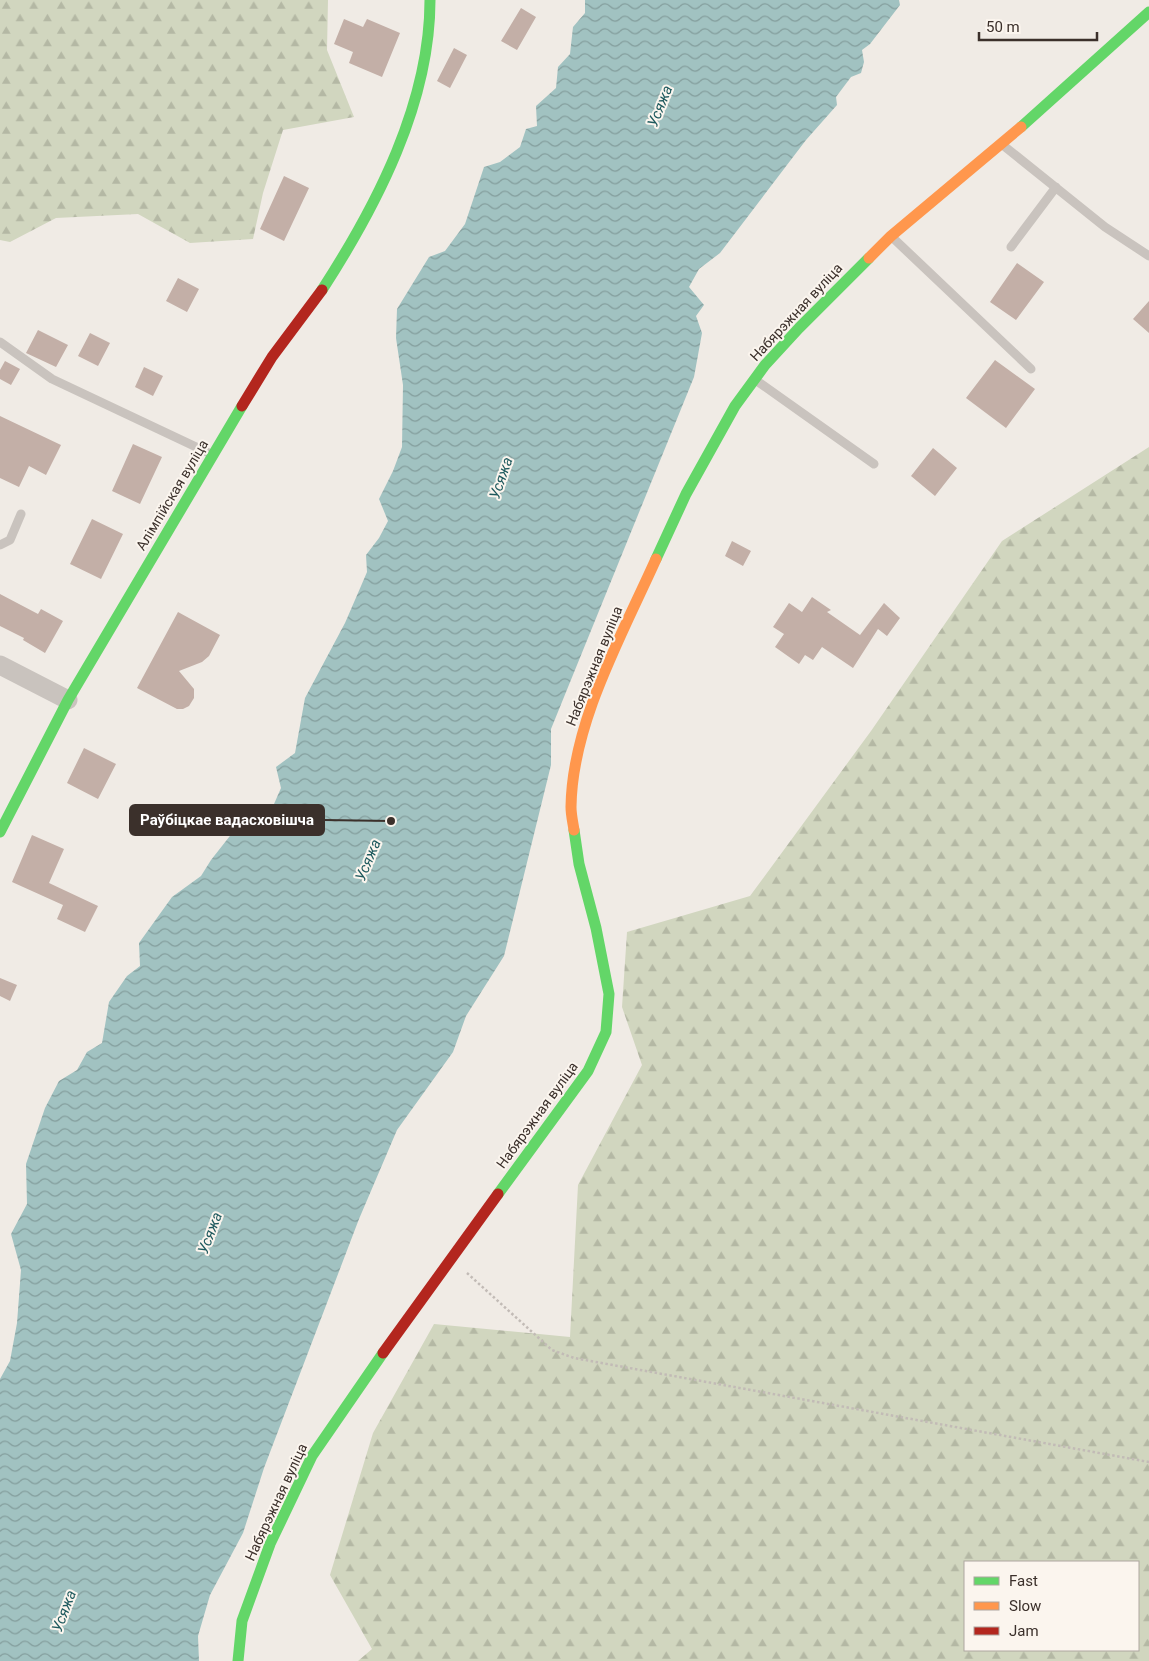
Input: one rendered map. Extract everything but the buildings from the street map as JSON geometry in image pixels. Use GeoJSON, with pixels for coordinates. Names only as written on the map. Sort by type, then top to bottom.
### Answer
{"type":"FeatureCollection","features":[{"type":"Feature","properties":{"kind":"street","name":"Алімпійская вуліца"},"geometry":{"type":"LineString","coordinates":[[0,832],[68,700],[248,395],[280,346],[322,290],[354,238],[383,182],[414,110],[427,56],[431,17],[430,0]]}},
{"type":"Feature","properties":{"kind":"street","name":"Набярэжная вуліца"},"geometry":{"type":"LineString","coordinates":[[238,1661],[242,1620],[270,1544],[312,1456],[365,1378],[588,1071],[606,1032],[609,994],[596,928],[579,864],[572,808],[578,748],[599,686],[686,494],[735,406],[754,380],[799,328],[891,236],[1002,144],[1144,16]]}},
{"type":"Feature","properties":{"kind":"street"},"geometry":{"type":"LineString","coordinates":[[0,665],[68,700]]}},
{"type":"Feature","properties":{"kind":"lane"},"geometry":{"type":"LineString","coordinates":[[1144,16],[1149,28]]}},
{"type":"Feature","properties":{"kind":"lane"},"geometry":{"type":"LineString","coordinates":[[1002,144],[1105,227],[1149,256]]}},
{"type":"Feature","properties":{"kind":"lane"},"geometry":{"type":"LineString","coordinates":[[1011,247],[1056,187]]}},
{"type":"Feature","properties":{"kind":"lane"},"geometry":{"type":"LineString","coordinates":[[891,236],[1030,369]]}},
{"type":"Feature","properties":{"kind":"lane"},"geometry":{"type":"LineString","coordinates":[[0,342],[52,379],[213,456]]}},
{"type":"Feature","properties":{"kind":"lane"},"geometry":{"type":"LineString","coordinates":[[754,380],[874,464]]}},
{"type":"Feature","properties":{"kind":"lane"},"geometry":{"type":"LineString","coordinates":[[0,545],[10,540],[21,514]]}},
{"type":"Feature","properties":{"kind":"path"},"geometry":{"type":"LineString","coordinates":[[452,1258],[552,1350],[574,1358],[1149,1462]]}},
{"type":"Feature","properties":{"kind":"green space"},"geometry":{"type":"Polygon","coordinates":[[[0,0],[328,0],[327,50],[354,117],[283,130],[263,193],[253,239],[190,243],[138,214],[56,218],[10,242],[0,240],[0,0]]]}},
{"type":"Feature","properties":{"kind":"green space"},"geometry":{"type":"Polygon","coordinates":[[[1149,447],[1149,1661],[358,1661],[372,1649],[330,1575],[373,1433],[434,1324],[570,1337],[578,1185],[642,1065],[622,1007],[627,932],[750,896],[871,731],[1002,541],[1149,447]]]}},
{"type":"Feature","properties":{"kind":"water","name":"Усяжа"},"geometry":{"type":"Polygon","coordinates":[[[585,0],[899,0],[900,5],[870,44],[862,50],[864,62],[861,73],[851,77],[836,97],[837,105],[806,140],[720,253],[699,269],[689,287],[704,305],[696,316],[702,333],[694,377],[551,729],[551,765],[504,956],[466,1016],[453,1052],[397,1130],[359,1219],[264,1468],[243,1533],[210,1595],[198,1636],[199,1661],[0,1661],[0,1379],[10,1361],[17,1323],[21,1270],[11,1234],[27,1204],[26,1164],[45,1108],[59,1081],[77,1070],[87,1052],[102,1043],[109,1002],[127,976],[140,966],[139,943],[172,897],[201,876],[233,832],[256,810],[274,804],[281,788],[276,767],[295,753],[305,698],[345,623],[367,572],[366,555],[379,538],[388,521],[379,499],[402,447],[403,385],[396,338],[397,309],[429,257],[445,251],[465,224],[484,167],[500,162],[520,147],[526,129],[537,126],[536,106],[556,88],[558,67],[570,54],[573,27],[585,13],[585,0]]]}},
{"type":"Feature","properties":{"kind":"traffic: fast"},"geometry":{"type":"LineString","coordinates":[[322,290],[362,223],[397,152],[421,77],[428,39],[430,0]]}},
{"type":"Feature","properties":{"kind":"traffic: fast"},"geometry":{"type":"LineString","coordinates":[[1021,127],[1149,12]]}},
{"type":"Feature","properties":{"kind":"traffic: fast"},"geometry":{"type":"LineString","coordinates":[[656,559],[686,494],[735,406],[765,365],[869,258]]}},
{"type":"Feature","properties":{"kind":"traffic: fast"},"geometry":{"type":"LineString","coordinates":[[0,832],[68,700],[242,406]]}},
{"type":"Feature","properties":{"kind":"traffic: fast"},"geometry":{"type":"LineString","coordinates":[[498,1194],[588,1071],[606,1032],[609,994],[596,928],[579,864],[574,830]]}},
{"type":"Feature","properties":{"kind":"traffic: fast"},"geometry":{"type":"LineString","coordinates":[[238,1661],[242,1621],[270,1544],[312,1456],[383,1353]]}},
{"type":"Feature","properties":{"kind":"traffic: slow"},"geometry":{"type":"LineString","coordinates":[[869,258],[891,236],[1021,127]]}},
{"type":"Feature","properties":{"kind":"traffic: slow"},"geometry":{"type":"LineString","coordinates":[[574,830],[571,807],[574,775],[589,712],[614,649],[656,559]]}},
{"type":"Feature","properties":{"kind":"traffic: jam"},"geometry":{"type":"LineString","coordinates":[[242,406],[272,357],[322,290]]}},
{"type":"Feature","properties":{"kind":"traffic: jam"},"geometry":{"type":"LineString","coordinates":[[383,1353],[498,1194]]}},
{"type":"Feature","properties":{"kind":"place","name":"Раўбіцкае вадасховішча"},"geometry":{"type":"Point","coordinates":[391,821]}}]}
